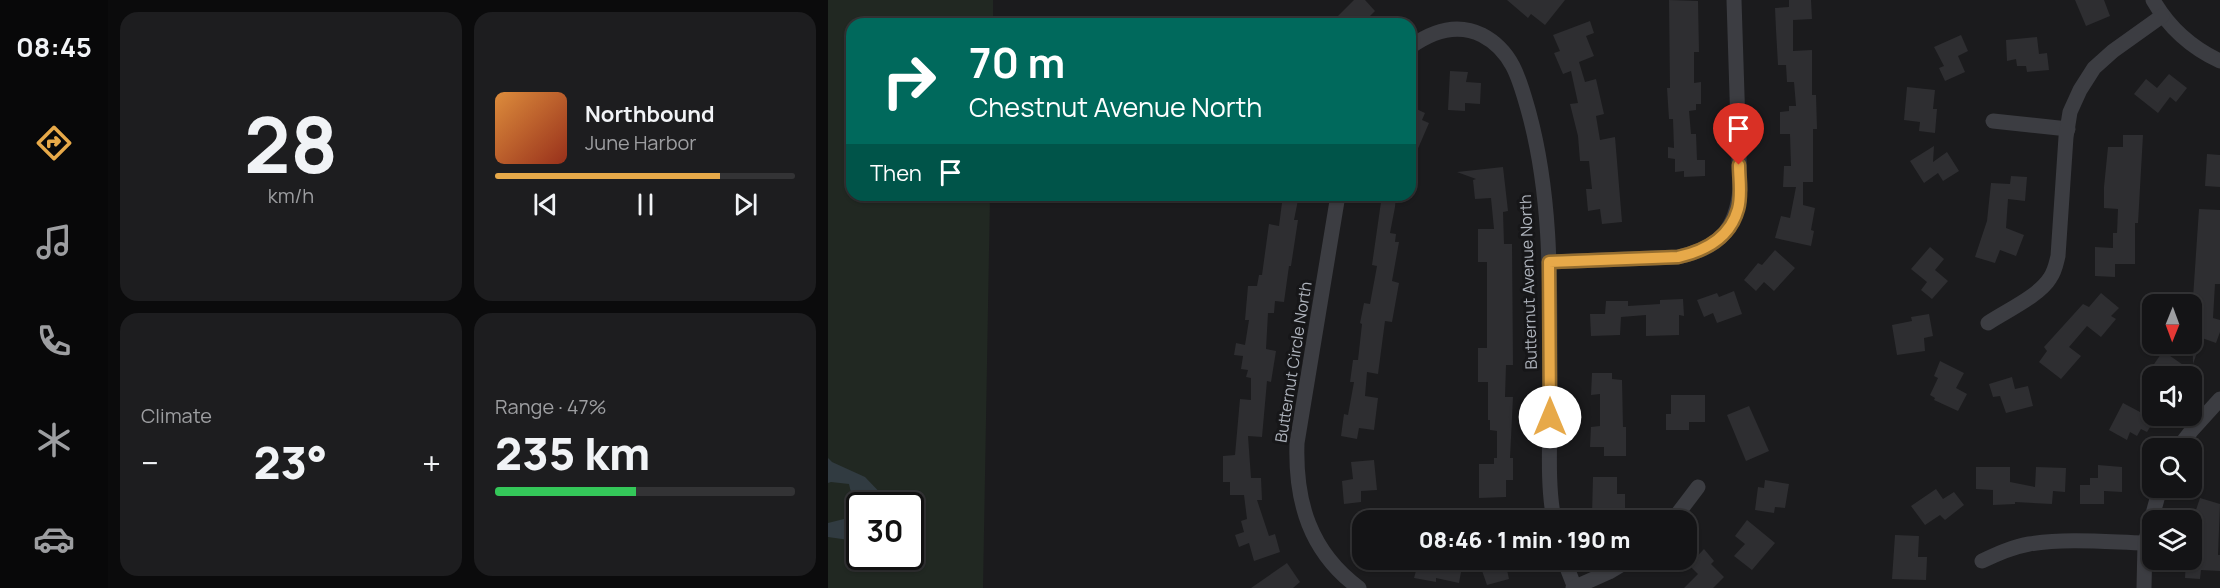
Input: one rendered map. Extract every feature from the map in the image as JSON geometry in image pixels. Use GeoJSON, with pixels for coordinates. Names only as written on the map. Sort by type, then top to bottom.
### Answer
{"type":"FeatureCollection","features":[{"type":"Feature","properties":{"kind":"street"},"geometry":{"type":"LineString","coordinates":[[1549,262],[1678,257],[1697,253],[1716,243],[1729,228],[1738,209],[1740,189],[1734,0]]}},
{"type":"Feature","properties":{"kind":"street"},"geometry":{"type":"LineString","coordinates":[[2153,0],[2162,16],[2200,52],[2220,61]]}},
{"type":"Feature","properties":{"kind":"street"},"geometry":{"type":"LineString","coordinates":[[1988,323],[2040,289],[2050,279],[2055,269],[2070,112],[2080,90],[2094,68],[2113,51],[2162,16]]}},
{"type":"Feature","properties":{"kind":"street","name":"Butternut Avenue North"},"geometry":{"type":"LineString","coordinates":[[1416,44],[1448,29],[1476,32],[1499,46],[1514,65],[1523,93],[1538,153],[1547,217],[1550,483],[1553,510]]}},
{"type":"Feature","properties":{"kind":"street"},"geometry":{"type":"LineString","coordinates":[[1993,121],[2068,129]]}},
{"type":"Feature","properties":{"kind":"street","name":"Butternut Circle North"},"geometry":{"type":"LineString","coordinates":[[1337,201],[1297,443],[1296,470],[1299,496],[1309,526],[1325,554],[1347,579],[1359,588]]}},
{"type":"Feature","properties":{"kind":"street"},"geometry":{"type":"LineString","coordinates":[[2186,438],[2220,399]]}},
{"type":"Feature","properties":{"kind":"street"},"geometry":{"type":"LineString","coordinates":[[1681,510],[1698,487]]}},
{"type":"Feature","properties":{"kind":"street"},"geometry":{"type":"LineString","coordinates":[[1982,561],[2028,544],[2142,543]]}},
{"type":"Feature","properties":{"kind":"street"},"geometry":{"type":"LineString","coordinates":[[1568,570],[1574,588],[1612,570]]}},
{"type":"Feature","properties":{"kind":"street"},"geometry":{"type":"LineString","coordinates":[[2144,570],[2144,588]]}},
{"type":"Feature","properties":{"kind":"shaded area"},"geometry":{"type":"Polygon","coordinates":[[[828,0],[993,0],[993,18],[846,18],[846,201],[990,201],[983,588],[828,588],[828,0]]]}},
{"type":"Feature","properties":{"kind":"shaded area"},"geometry":{"type":"Polygon","coordinates":[[[828,458],[865,477],[879,492],[851,492],[849,484],[828,483],[828,458]]]}},
{"type":"Feature","properties":{"kind":"shaded area"},"geometry":{"type":"Polygon","coordinates":[[[846,515],[846,540],[828,537],[828,523],[844,519],[846,515]]]}},
{"type":"Feature","properties":{"kind":"building"},"geometry":{"type":"Polygon","coordinates":[[[1354,0],[1365,0],[1375,11],[1368,18],[1336,18],[1354,0]]]}},
{"type":"Feature","properties":{"kind":"building"},"geometry":{"type":"Polygon","coordinates":[[[1507,0],[1565,0],[1545,25],[1531,14],[1528,18],[1507,0]]]}},
{"type":"Feature","properties":{"kind":"building"},"geometry":{"type":"Polygon","coordinates":[[[1669,0],[1698,1],[1699,52],[1694,52],[1694,83],[1701,82],[1701,104],[1696,104],[1696,110],[1689,111],[1691,134],[1696,134],[1697,160],[1705,160],[1705,176],[1684,177],[1684,171],[1675,172],[1675,159],[1668,158],[1668,147],[1674,148],[1673,119],[1669,119],[1667,88],[1670,88],[1669,0]]]}},
{"type":"Feature","properties":{"kind":"building"},"geometry":{"type":"Polygon","coordinates":[[[1789,0],[1811,0],[1812,19],[1793,20],[1793,51],[1812,50],[1812,95],[1816,95],[1817,129],[1813,129],[1813,182],[1803,182],[1803,205],[1815,208],[1811,246],[1775,238],[1781,216],[1790,218],[1796,187],[1783,187],[1784,166],[1791,166],[1790,134],[1780,134],[1780,112],[1789,111],[1789,106],[1796,106],[1794,82],[1787,82],[1786,65],[1778,65],[1775,8],[1789,7],[1789,0]]]}},
{"type":"Feature","properties":{"kind":"building"},"geometry":{"type":"Polygon","coordinates":[[[2075,0],[2104,0],[2110,16],[2086,26],[2075,0]]]}},
{"type":"Feature","properties":{"kind":"building"},"geometry":{"type":"Polygon","coordinates":[[[1590,21],[1594,33],[1586,36],[1594,56],[1579,62],[1585,82],[1596,79],[1604,114],[1596,116],[1600,140],[1615,137],[1622,222],[1602,224],[1600,209],[1588,211],[1586,189],[1592,189],[1589,161],[1580,161],[1578,136],[1570,104],[1578,103],[1571,71],[1563,74],[1554,53],[1560,51],[1553,35],[1590,21]]]}},
{"type":"Feature","properties":{"kind":"building"},"geometry":{"type":"Polygon","coordinates":[[[1961,35],[1968,51],[1958,56],[1965,72],[1945,81],[1939,68],[1944,66],[1934,47],[1961,35]]]}},
{"type":"Feature","properties":{"kind":"building"},"geometry":{"type":"Polygon","coordinates":[[[2037,37],[2039,54],[2047,53],[2049,70],[2027,72],[2026,66],[2017,66],[2016,59],[2007,61],[2006,40],[2037,37]]]}},
{"type":"Feature","properties":{"kind":"building"},"geometry":{"type":"Polygon","coordinates":[[[1450,71],[1468,72],[1466,82],[1481,83],[1480,104],[1465,103],[1465,111],[1448,110],[1450,71]]]}},
{"type":"Feature","properties":{"kind":"building"},"geometry":{"type":"Polygon","coordinates":[[[2169,74],[2187,88],[2176,102],[2170,97],[2158,113],[2134,94],[2146,79],[2157,88],[2169,74]]]}},
{"type":"Feature","properties":{"kind":"building"},"geometry":{"type":"Polygon","coordinates":[[[1907,87],[1935,90],[1933,109],[1937,109],[1935,133],[1919,131],[1920,122],[1904,120],[1907,87]]]}},
{"type":"Feature","properties":{"kind":"building"},"geometry":{"type":"Polygon","coordinates":[[[1416,109],[1425,113],[1422,120],[1429,123],[1416,153],[1416,109]]]}},
{"type":"Feature","properties":{"kind":"building"},"geometry":{"type":"Polygon","coordinates":[[[2123,135],[2143,135],[2138,223],[2135,223],[2135,264],[2115,264],[2115,277],[2095,276],[2095,247],[2113,248],[2113,233],[2117,233],[2118,209],[2104,208],[2104,187],[2108,147],[2123,147],[2123,135]]]}},
{"type":"Feature","properties":{"kind":"building"},"geometry":{"type":"Polygon","coordinates":[[[1934,146],[1933,162],[1947,152],[1959,171],[1943,181],[1938,173],[1924,183],[1910,161],[1934,146]]]}},
{"type":"Feature","properties":{"kind":"building"},"geometry":{"type":"Polygon","coordinates":[[[2207,154],[2220,155],[2220,187],[2205,186],[2207,154]]]}},
{"type":"Feature","properties":{"kind":"building"},"geometry":{"type":"Polygon","coordinates":[[[1503,167],[1508,211],[1503,212],[1504,244],[1512,244],[1513,365],[1506,365],[1505,397],[1513,397],[1510,458],[1513,458],[1513,480],[1506,480],[1506,497],[1479,498],[1479,464],[1494,464],[1494,458],[1497,458],[1497,431],[1490,430],[1490,420],[1488,420],[1488,382],[1478,382],[1478,348],[1487,348],[1487,262],[1478,262],[1478,229],[1494,229],[1491,198],[1475,199],[1473,180],[1476,179],[1457,172],[1503,167]]]}},
{"type":"Feature","properties":{"kind":"building"},"geometry":{"type":"Polygon","coordinates":[[[2011,176],[2027,177],[2025,201],[2008,199],[2006,228],[2024,235],[2016,256],[2000,250],[1995,263],[1975,257],[1987,221],[1991,183],[2010,184],[2011,176]]]}},
{"type":"Feature","properties":{"kind":"building"},"geometry":{"type":"Polygon","coordinates":[[[1282,201],[1298,201],[1294,220],[1298,220],[1284,302],[1275,301],[1274,313],[1268,313],[1266,349],[1276,351],[1271,382],[1267,381],[1262,437],[1248,436],[1251,478],[1261,478],[1262,500],[1257,500],[1269,536],[1275,534],[1280,552],[1254,561],[1249,543],[1239,547],[1235,535],[1244,532],[1241,521],[1247,519],[1244,495],[1230,495],[1230,482],[1223,482],[1223,456],[1235,455],[1240,399],[1251,400],[1251,378],[1246,377],[1248,370],[1241,369],[1243,356],[1234,355],[1236,343],[1245,345],[1249,320],[1245,320],[1248,286],[1257,286],[1259,275],[1262,275],[1269,224],[1279,226],[1282,201]]]}},
{"type":"Feature","properties":{"kind":"building"},"geometry":{"type":"Polygon","coordinates":[[[1381,201],[1396,201],[1390,233],[1396,234],[1395,242],[1399,242],[1392,281],[1399,283],[1392,322],[1385,321],[1378,374],[1367,372],[1365,396],[1378,398],[1374,430],[1359,428],[1357,439],[1341,436],[1344,414],[1348,415],[1354,382],[1350,382],[1353,360],[1358,360],[1362,324],[1360,323],[1364,303],[1370,304],[1377,266],[1372,265],[1381,201]]]}},
{"type":"Feature","properties":{"kind":"building"},"geometry":{"type":"Polygon","coordinates":[[[2199,209],[2220,210],[2220,284],[2215,284],[2213,318],[2220,320],[2220,332],[2216,343],[2202,338],[2202,294],[2193,294],[2199,209]]]}},
{"type":"Feature","properties":{"kind":"building"},"geometry":{"type":"Polygon","coordinates":[[[1930,247],[1944,259],[1935,270],[1948,281],[1932,299],[1921,290],[1927,282],[1911,269],[1930,247]]]}},
{"type":"Feature","properties":{"kind":"building"},"geometry":{"type":"Polygon","coordinates":[[[1775,250],[1795,268],[1774,291],[1764,282],[1756,291],[1744,280],[1758,263],[1762,265],[1775,250]]]}},
{"type":"Feature","properties":{"kind":"building"},"geometry":{"type":"Polygon","coordinates":[[[1734,291],[1742,314],[1717,323],[1713,313],[1704,317],[1697,300],[1717,293],[1719,297],[1734,291]]]}},
{"type":"Feature","properties":{"kind":"building"},"geometry":{"type":"Polygon","coordinates":[[[2101,293],[2119,308],[2111,316],[2116,319],[2101,337],[2087,326],[2069,347],[2081,356],[2061,379],[2039,362],[2047,351],[2044,347],[2083,304],[2089,307],[2101,293]]]}},
{"type":"Feature","properties":{"kind":"building"},"geometry":{"type":"Polygon","coordinates":[[[1683,299],[1684,316],[1679,315],[1679,335],[1646,336],[1646,315],[1621,317],[1620,335],[1591,336],[1590,314],[1605,314],[1606,301],[1628,301],[1628,306],[1660,304],[1660,300],[1683,299]]]}},
{"type":"Feature","properties":{"kind":"building"},"geometry":{"type":"Polygon","coordinates":[[[1929,314],[1933,336],[1924,338],[1925,351],[1897,355],[1892,325],[1912,321],[1911,317],[1929,314]]]}},
{"type":"Feature","properties":{"kind":"building"},"geometry":{"type":"Polygon","coordinates":[[[2161,354],[2167,354],[2185,366],[2153,366],[2161,354]]]}},
{"type":"Feature","properties":{"kind":"building"},"geometry":{"type":"Polygon","coordinates":[[[1940,361],[1964,373],[1956,388],[1967,394],[1958,411],[1934,400],[1935,398],[1930,395],[1938,378],[1934,376],[1940,361]]]}},
{"type":"Feature","properties":{"kind":"building"},"geometry":{"type":"Polygon","coordinates":[[[1592,373],[1612,373],[1612,379],[1622,380],[1626,456],[1604,456],[1604,447],[1590,447],[1591,427],[1600,426],[1600,394],[1591,395],[1592,373]]]}},
{"type":"Feature","properties":{"kind":"building"},"geometry":{"type":"Polygon","coordinates":[[[2012,377],[2015,389],[2028,386],[2033,406],[2006,413],[2000,396],[1993,397],[1989,384],[2012,377]]]}},
{"type":"Feature","properties":{"kind":"building"},"geometry":{"type":"Polygon","coordinates":[[[1671,395],[1705,395],[1705,422],[1689,422],[1689,430],[1666,430],[1666,414],[1671,414],[1671,395]]]}},
{"type":"Feature","properties":{"kind":"building"},"geometry":{"type":"Polygon","coordinates":[[[2123,403],[2140,412],[2142,408],[2142,426],[2151,426],[2147,432],[2141,429],[2137,436],[2130,432],[2127,440],[2109,430],[2123,403]]]}},
{"type":"Feature","properties":{"kind":"building"},"geometry":{"type":"Polygon","coordinates":[[[1749,406],[1769,451],[1746,461],[1727,415],[1749,406]]]}},
{"type":"Feature","properties":{"kind":"building"},"geometry":{"type":"Polygon","coordinates":[[[1374,460],[1377,490],[1361,491],[1361,502],[1344,504],[1342,481],[1353,479],[1351,462],[1374,460]]]}},
{"type":"Feature","properties":{"kind":"building"},"geometry":{"type":"Polygon","coordinates":[[[2098,465],[2122,467],[2122,492],[2104,491],[2104,504],[2080,504],[2080,485],[2090,485],[2090,478],[2098,478],[2098,465]]]}},
{"type":"Feature","properties":{"kind":"building"},"geometry":{"type":"Polygon","coordinates":[[[1976,467],[2010,467],[2010,482],[2035,487],[2036,467],[2066,468],[2065,492],[2053,491],[2052,504],[2015,502],[2015,504],[1993,505],[1993,490],[1976,489],[1976,467]]]}},
{"type":"Feature","properties":{"kind":"building"},"geometry":{"type":"Polygon","coordinates":[[[1593,477],[1617,477],[1617,494],[1625,494],[1625,509],[1592,510],[1593,477]]]}},
{"type":"Feature","properties":{"kind":"building"},"geometry":{"type":"Polygon","coordinates":[[[1765,480],[1789,484],[1785,508],[1775,507],[1774,513],[1755,510],[1758,487],[1764,488],[1765,480]]]}},
{"type":"Feature","properties":{"kind":"building"},"geometry":{"type":"Polygon","coordinates":[[[1936,489],[1943,499],[1954,492],[1964,505],[1945,520],[1940,515],[1925,525],[1911,506],[1936,489]]]}},
{"type":"Feature","properties":{"kind":"building"},"geometry":{"type":"Polygon","coordinates":[[[2200,498],[2220,504],[2218,555],[2220,555],[2220,571],[2201,570],[2202,510],[2196,510],[2200,498]]]}},
{"type":"Feature","properties":{"kind":"building"},"geometry":{"type":"Polygon","coordinates":[[[1747,520],[1775,543],[1752,570],[1734,556],[1745,544],[1735,536],[1747,520]]]}},
{"type":"Feature","properties":{"kind":"building"},"geometry":{"type":"Polygon","coordinates":[[[1895,535],[1919,536],[1918,557],[1927,557],[1926,580],[1892,579],[1895,535]]]}},
{"type":"Feature","properties":{"kind":"building"},"geometry":{"type":"Polygon","coordinates":[[[1704,549],[1714,561],[1711,564],[1724,577],[1713,588],[1684,588],[1698,574],[1694,570],[1697,570],[1697,556],[1704,549]]]}},
{"type":"Feature","properties":{"kind":"building"},"geometry":{"type":"Polygon","coordinates":[[[1287,563],[1300,582],[1293,588],[1251,588],[1287,563]]]}},
{"type":"Feature","properties":{"kind":"building"},"geometry":{"type":"Polygon","coordinates":[[[1416,570],[1461,570],[1459,583],[1436,578],[1436,582],[1414,578],[1416,570]]]}},
{"type":"Feature","properties":{"kind":"building"},"geometry":{"type":"Polygon","coordinates":[[[1482,570],[1507,570],[1509,579],[1487,585],[1482,570]]]}},
{"type":"Feature","properties":{"kind":"building"},"geometry":{"type":"Polygon","coordinates":[[[2185,570],[2201,570],[2200,579],[2185,578],[2185,570]]]}},
{"type":"Feature","properties":{"kind":"route"},"geometry":{"type":"LineString","coordinates":[[1550,417],[1549,262],[1678,257],[1697,253],[1716,243],[1729,228],[1738,209],[1739,165]]}}]}
